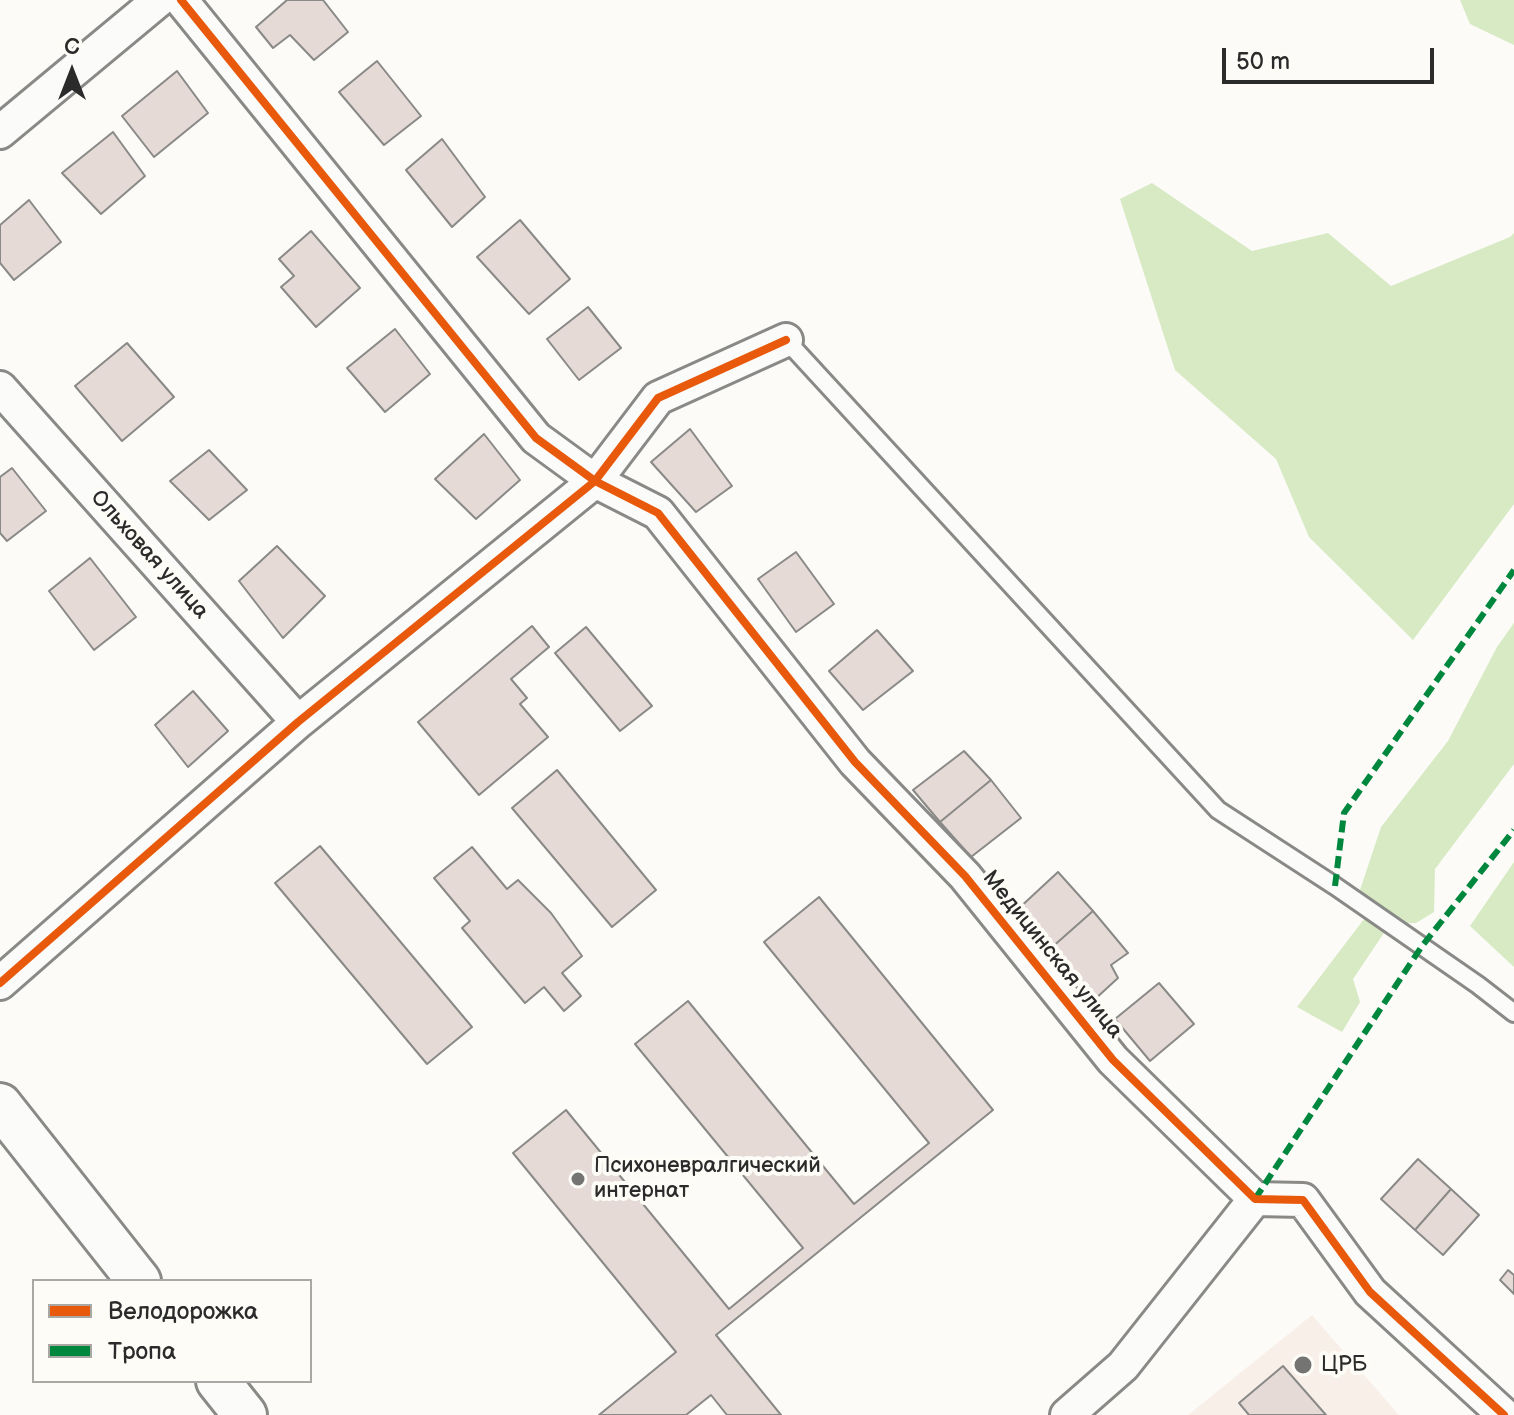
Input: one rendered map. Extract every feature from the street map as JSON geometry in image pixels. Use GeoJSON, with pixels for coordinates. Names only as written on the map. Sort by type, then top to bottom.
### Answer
{"type":"FeatureCollection","features":[{"type":"Feature","properties":{"kind":"street"},"geometry":{"type":"LineString","coordinates":[[0,132],[159,0]]}},
{"type":"Feature","properties":{"kind":"street","name":"Медицинская улица"},"geometry":{"type":"LineString","coordinates":[[181,0],[536,438],[595,481],[658,513],[855,762],[965,876],[1113,1060],[1255,1199]]}},
{"type":"Feature","properties":{"kind":"street"},"geometry":{"type":"LineString","coordinates":[[0,983],[298,722],[595,481],[658,398],[786,340]]}},
{"type":"Feature","properties":{"kind":"street","name":"Ольховая улица"},"geometry":{"type":"LineString","coordinates":[[0,388],[298,722]]}},
{"type":"Feature","properties":{"kind":"street"},"geometry":{"type":"LineString","coordinates":[[0,1105],[137,1279]]}},
{"type":"Feature","properties":{"kind":"street"},"geometry":{"type":"LineString","coordinates":[[1067,1415],[1123,1366],[1255,1199],[1303,1200],[1370,1292],[1504,1415]]}},
{"type":"Feature","properties":{"kind":"street"},"geometry":{"type":"LineString","coordinates":[[220,1383],[245,1415]]}},
{"type":"Feature","properties":{"kind":"lane"},"geometry":{"type":"LineString","coordinates":[[786,340],[1218,810],[1335,886],[1514,1013]]}},
{"type":"Feature","properties":{"kind":"shaded area","name":"ЦРБ"},"geometry":{"type":"Polygon","coordinates":[[[1312,1315],[1399,1415],[1188,1415],[1312,1315]]]}},
{"type":"Feature","properties":{"kind":"green space"},"geometry":{"type":"Polygon","coordinates":[[[1460,0],[1514,0],[1514,45],[1470,24],[1460,0]]]}},
{"type":"Feature","properties":{"kind":"green space"},"geometry":{"type":"Polygon","coordinates":[[[1152,183],[1252,251],[1328,233],[1391,286],[1514,233],[1514,504],[1413,640],[1309,537],[1276,459],[1175,370],[1120,199],[1152,183]]]}},
{"type":"Feature","properties":{"kind":"green space"},"geometry":{"type":"Polygon","coordinates":[[[1514,623],[1514,764],[1435,869],[1434,912],[1416,923],[1390,924],[1353,979],[1360,1002],[1342,1032],[1297,1007],[1374,906],[1360,890],[1381,827],[1448,741],[1497,647],[1514,623]]]}},
{"type":"Feature","properties":{"kind":"green space"},"geometry":{"type":"Polygon","coordinates":[[[1514,862],[1514,967],[1470,926],[1514,862]]]}},
{"type":"Feature","properties":{"kind":"building"},"geometry":{"type":"Polygon","coordinates":[[[287,0],[323,0],[348,32],[314,60],[290,35],[273,48],[256,27],[287,0]]]}},
{"type":"Feature","properties":{"kind":"building"},"geometry":{"type":"Polygon","coordinates":[[[377,61],[421,116],[384,145],[339,92],[377,61]]]}},
{"type":"Feature","properties":{"kind":"building"},"geometry":{"type":"Polygon","coordinates":[[[177,71],[208,113],[154,157],[122,116],[177,71]]]}},
{"type":"Feature","properties":{"kind":"building"},"geometry":{"type":"Polygon","coordinates":[[[113,132],[145,176],[101,214],[62,173],[113,132]]]}},
{"type":"Feature","properties":{"kind":"building"},"geometry":{"type":"Polygon","coordinates":[[[442,139],[485,197],[452,227],[406,170],[442,139]]]}},
{"type":"Feature","properties":{"kind":"building"},"geometry":{"type":"Polygon","coordinates":[[[29,200],[61,242],[14,280],[0,263],[0,225],[29,200]]]}},
{"type":"Feature","properties":{"kind":"building"},"geometry":{"type":"Polygon","coordinates":[[[520,220],[570,279],[529,314],[477,257],[520,220]]]}},
{"type":"Feature","properties":{"kind":"building"},"geometry":{"type":"Polygon","coordinates":[[[311,231],[360,288],[316,327],[281,287],[294,276],[279,259],[311,231]]]}},
{"type":"Feature","properties":{"kind":"building"},"geometry":{"type":"Polygon","coordinates":[[[588,307],[621,348],[579,380],[547,339],[588,307]]]}},
{"type":"Feature","properties":{"kind":"building"},"geometry":{"type":"Polygon","coordinates":[[[395,329],[430,374],[385,412],[347,368],[395,329]]]}},
{"type":"Feature","properties":{"kind":"building"},"geometry":{"type":"Polygon","coordinates":[[[127,343],[174,397],[122,441],[75,386],[127,343]]]}},
{"type":"Feature","properties":{"kind":"building"},"geometry":{"type":"Polygon","coordinates":[[[690,429],[732,486],[696,512],[651,462],[690,429]]]}},
{"type":"Feature","properties":{"kind":"building"},"geometry":{"type":"Polygon","coordinates":[[[484,434],[520,480],[476,519],[435,479],[484,434]]]}},
{"type":"Feature","properties":{"kind":"building"},"geometry":{"type":"Polygon","coordinates":[[[209,450],[247,490],[209,520],[170,481],[209,450]]]}},
{"type":"Feature","properties":{"kind":"building"},"geometry":{"type":"Polygon","coordinates":[[[12,468],[46,511],[7,541],[0,533],[0,477],[12,468]]]}},
{"type":"Feature","properties":{"kind":"building"},"geometry":{"type":"Polygon","coordinates":[[[277,546],[325,596],[283,638],[239,581],[277,546]]]}},
{"type":"Feature","properties":{"kind":"building"},"geometry":{"type":"Polygon","coordinates":[[[796,552],[834,604],[796,632],[758,579],[796,552]]]}},
{"type":"Feature","properties":{"kind":"building"},"geometry":{"type":"Polygon","coordinates":[[[90,558],[136,617],[94,650],[49,591],[90,558]]]}},
{"type":"Feature","properties":{"kind":"building"},"geometry":{"type":"Polygon","coordinates":[[[532,626],[549,647],[511,679],[527,698],[520,704],[548,737],[479,795],[418,722],[532,626]]]}},
{"type":"Feature","properties":{"kind":"building"},"geometry":{"type":"Polygon","coordinates":[[[586,627],[652,706],[620,731],[555,653],[586,627]]]}},
{"type":"Feature","properties":{"kind":"building"},"geometry":{"type":"Polygon","coordinates":[[[877,630],[913,671],[863,710],[829,671],[877,630]]]}},
{"type":"Feature","properties":{"kind":"building"},"geometry":{"type":"Polygon","coordinates":[[[193,691],[228,731],[188,767],[155,725],[193,691]]]}},
{"type":"Feature","properties":{"kind":"building"},"geometry":{"type":"Polygon","coordinates":[[[964,751],[991,780],[940,822],[913,790],[964,751]]]}},
{"type":"Feature","properties":{"kind":"building"},"geometry":{"type":"Polygon","coordinates":[[[557,770],[656,890],[612,927],[512,808],[557,770]]]}},
{"type":"Feature","properties":{"kind":"building"},"geometry":{"type":"Polygon","coordinates":[[[991,780],[1021,818],[971,857],[940,822],[991,780]]]}},
{"type":"Feature","properties":{"kind":"building"},"geometry":{"type":"Polygon","coordinates":[[[320,846],[472,1027],[427,1064],[275,883],[320,846]]]}},
{"type":"Feature","properties":{"kind":"building"},"geometry":{"type":"Polygon","coordinates":[[[472,847],[507,889],[518,880],[551,913],[582,956],[562,973],[581,996],[564,1011],[544,987],[525,1003],[462,928],[470,921],[434,878],[472,847]]]}},
{"type":"Feature","properties":{"kind":"building"},"geometry":{"type":"Polygon","coordinates":[[[1058,872],[1093,911],[1050,949],[1017,910],[1058,872]]]}},
{"type":"Feature","properties":{"kind":"building","name":"Психоневралгический интернат"},"geometry":{"type":"Polygon","coordinates":[[[819,897],[993,1110],[716,1335],[781,1415],[727,1415],[711,1395],[686,1415],[599,1415],[676,1352],[513,1153],[566,1110],[729,1309],[803,1248],[635,1044],[688,1001],[854,1204],[929,1143],[764,942],[819,897]]]}},
{"type":"Feature","properties":{"kind":"building"},"geometry":{"type":"Polygon","coordinates":[[[1093,911],[1128,953],[1111,965],[1118,978],[1094,1000],[1050,949],[1093,911]]]}},
{"type":"Feature","properties":{"kind":"building"},"geometry":{"type":"Polygon","coordinates":[[[1159,983],[1194,1024],[1150,1061],[1115,1019],[1159,983]]]}},
{"type":"Feature","properties":{"kind":"building"},"geometry":{"type":"Polygon","coordinates":[[[1418,1159],[1451,1189],[1415,1230],[1381,1199],[1418,1159]]]}},
{"type":"Feature","properties":{"kind":"building"},"geometry":{"type":"Polygon","coordinates":[[[1451,1189],[1479,1215],[1443,1255],[1415,1230],[1451,1189]]]}},
{"type":"Feature","properties":{"kind":"building"},"geometry":{"type":"Polygon","coordinates":[[[1508,1270],[1514,1275],[1514,1294],[1500,1280],[1508,1270]]]}},
{"type":"Feature","properties":{"kind":"building"},"geometry":{"type":"Polygon","coordinates":[[[1283,1366],[1326,1415],[1249,1415],[1239,1403],[1283,1366]]]}},
{"type":"Feature","properties":{"kind":"marked path"},"geometry":{"type":"LineString","coordinates":[[1335,886],[1344,813],[1514,570]]}},
{"type":"Feature","properties":{"kind":"marked path"},"geometry":{"type":"LineString","coordinates":[[1255,1199],[1422,946],[1514,830]]}},
{"type":"Feature","properties":{"kind":"cycle path"},"geometry":{"type":"LineString","coordinates":[[181,0],[536,438],[595,481],[658,513],[855,762],[965,876],[1113,1060],[1255,1199],[1303,1200],[1370,1292],[1504,1415]]}},
{"type":"Feature","properties":{"kind":"cycle path"},"geometry":{"type":"LineString","coordinates":[[0,983],[298,722],[595,481],[658,398],[786,340]]}},
{"type":"Feature","properties":{"kind":"place","name":"Психоневралгический интернат"},"geometry":{"type":"Point","coordinates":[578,1179]}},
{"type":"Feature","properties":{"kind":"place","name":"ЦРБ"},"geometry":{"type":"Point","coordinates":[1303,1365]}}]}
